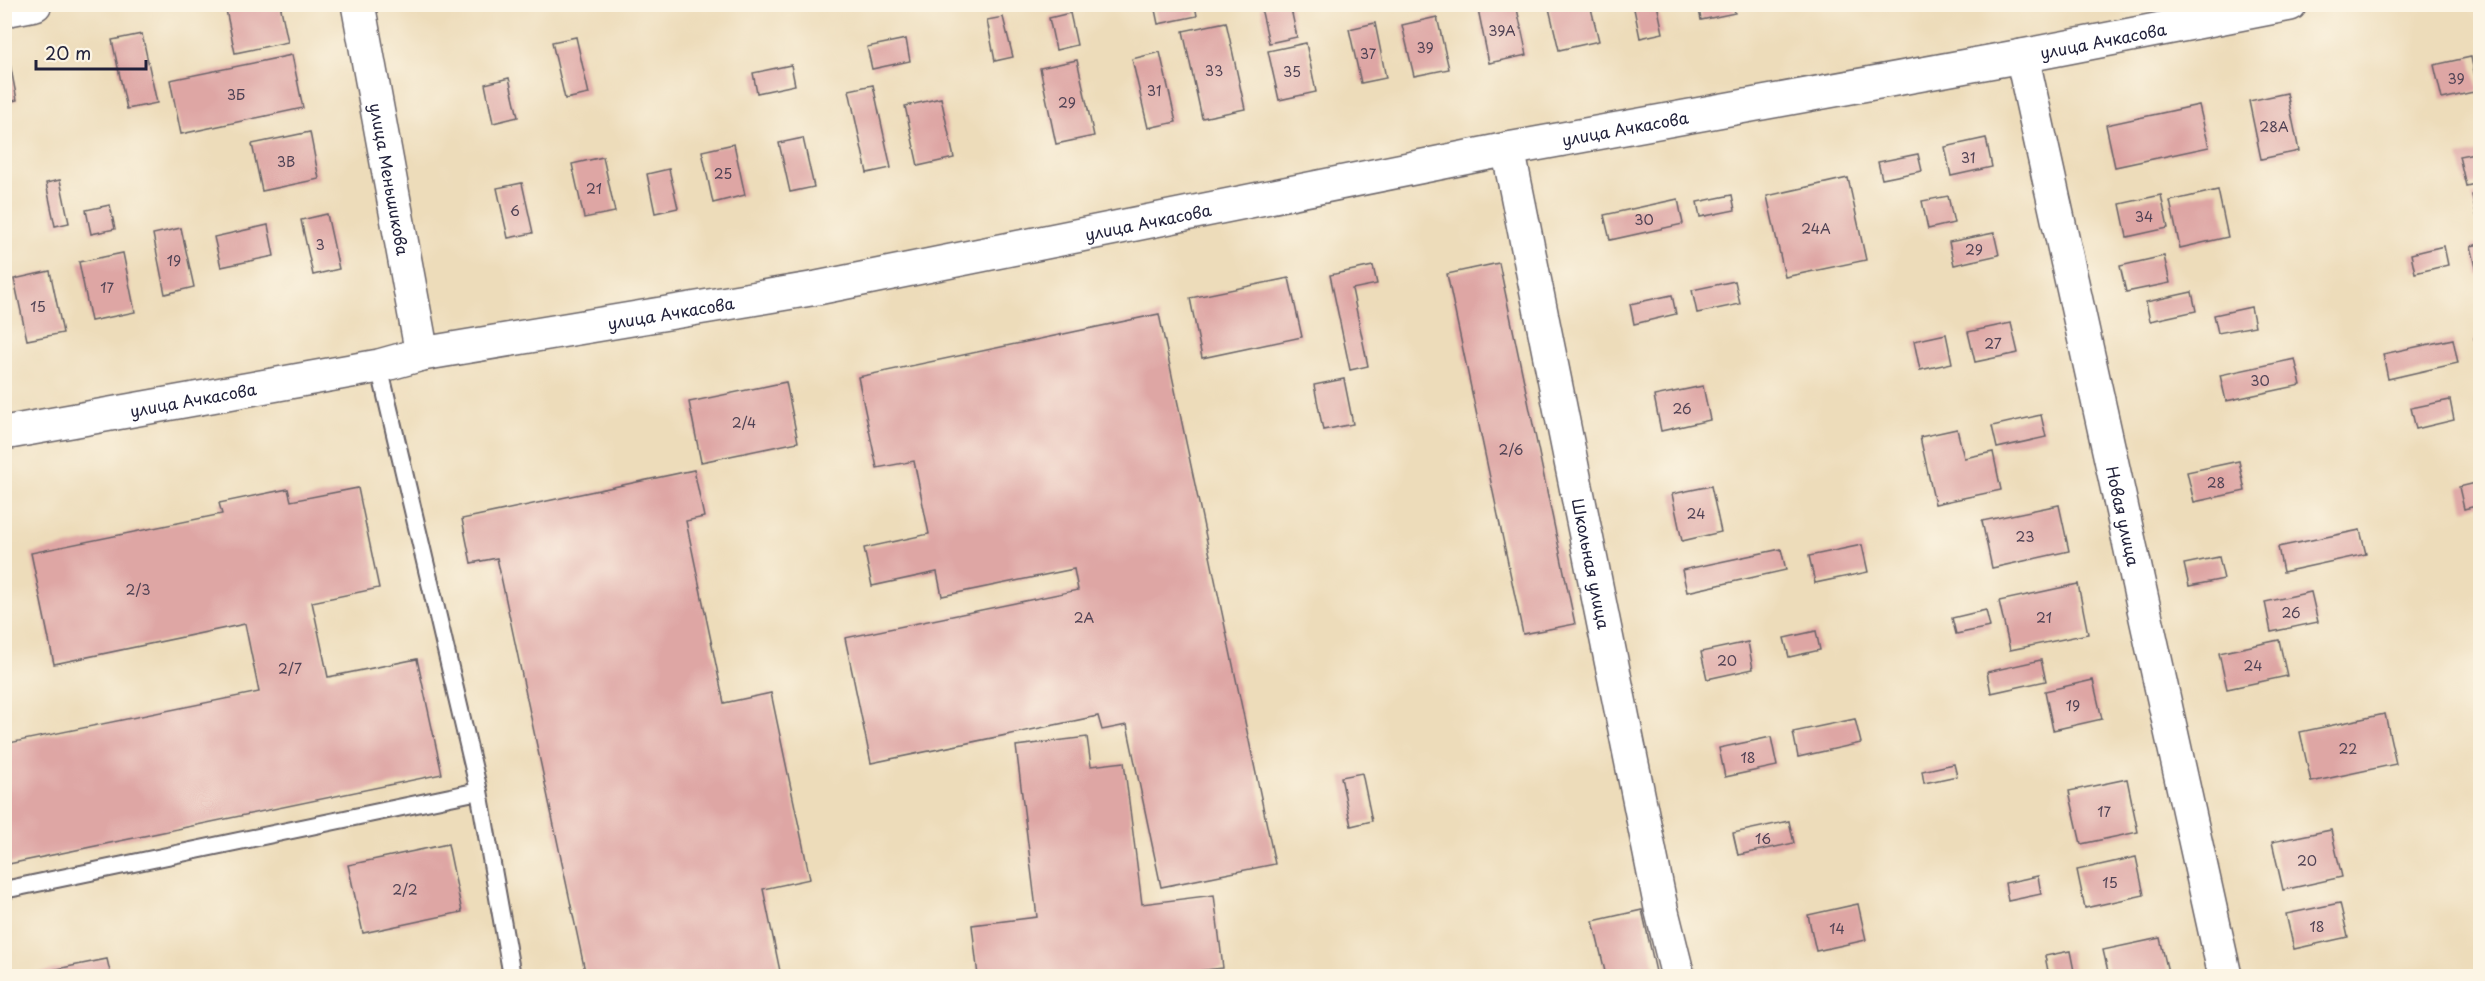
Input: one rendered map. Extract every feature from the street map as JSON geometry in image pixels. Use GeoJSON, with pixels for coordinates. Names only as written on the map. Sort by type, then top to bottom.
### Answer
{"type":"FeatureCollection","features":[{"type":"Feature","properties":{"kind":"street"},"geometry":{"type":"LineString","coordinates":[[4,10],[35,4]]}},
{"type":"Feature","properties":{"kind":"street","name":"улица Меньшикова"},"geometry":{"type":"LineString","coordinates":[[357,4],[422,354]]}},
{"type":"Feature","properties":{"kind":"street","name":"улица Ачкасова"},"geometry":{"type":"LineString","coordinates":[[4,433],[379,366],[422,354],[817,288],[1508,149],[2022,57],[2290,4]]}},
{"type":"Feature","properties":{"kind":"street","name":"Новая улица"},"geometry":{"type":"LineString","coordinates":[[2022,57],[2225,976]]}},
{"type":"Feature","properties":{"kind":"street","name":"Школьная улица"},"geometry":{"type":"LineString","coordinates":[[1508,149],[1661,909],[1678,976]]}},
{"type":"Feature","properties":{"kind":"lane"},"geometry":{"type":"LineString","coordinates":[[379,366],[479,791],[512,976]]}},
{"type":"Feature","properties":{"kind":"lane"},"geometry":{"type":"LineString","coordinates":[[4,890],[479,791]]}},
{"type":"Feature","properties":{"kind":"building"},"geometry":{"type":"Polygon","coordinates":[[[253,4],[280,4],[288,42],[235,53],[226,10],[253,4]]]}},
{"type":"Feature","properties":{"kind":"building"},"geometry":{"type":"Polygon","coordinates":[[[1290,4],[1297,37],[1269,43],[1261,8],[1290,4]]]}},
{"type":"Feature","properties":{"kind":"building"},"geometry":{"type":"Polygon","coordinates":[[[1477,4],[1516,4],[1527,55],[1489,63],[1477,4]]]}},
{"type":"Feature","properties":{"kind":"building"},"geometry":{"type":"Polygon","coordinates":[[[1548,4],[1590,4],[1599,41],[1559,50],[1548,4]]]}},
{"type":"Feature","properties":{"kind":"building"},"geometry":{"type":"Polygon","coordinates":[[[1633,4],[1657,4],[1663,33],[1640,38],[1633,4]]]}},
{"type":"Feature","properties":{"kind":"building"},"geometry":{"type":"Polygon","coordinates":[[[1698,4],[1733,4],[1735,13],[1701,20],[1698,4]]]}},
{"type":"Feature","properties":{"kind":"building"},"geometry":{"type":"Polygon","coordinates":[[[1154,5],[1195,5],[1197,16],[1158,24],[1154,5]]]}},
{"type":"Feature","properties":{"kind":"building"},"geometry":{"type":"Polygon","coordinates":[[[1070,13],[1077,45],[1056,50],[1049,18],[1070,13]]]}},
{"type":"Feature","properties":{"kind":"building"},"geometry":{"type":"Polygon","coordinates":[[[1003,17],[1013,57],[995,61],[987,20],[1003,17]]]}},
{"type":"Feature","properties":{"kind":"building"},"geometry":{"type":"Polygon","coordinates":[[[1437,17],[1449,69],[1414,76],[1402,25],[1437,17]]]}},
{"type":"Feature","properties":{"kind":"building"},"geometry":{"type":"Polygon","coordinates":[[[1226,22],[1245,109],[1202,118],[1183,31],[1226,22]]]}},
{"type":"Feature","properties":{"kind":"building"},"geometry":{"type":"Polygon","coordinates":[[[1375,23],[1386,78],[1361,83],[1349,29],[1375,23]]]}},
{"type":"Feature","properties":{"kind":"building"},"geometry":{"type":"Polygon","coordinates":[[[142,34],[157,103],[127,109],[112,40],[142,34]]]}},
{"type":"Feature","properties":{"kind":"building"},"geometry":{"type":"Polygon","coordinates":[[[576,37],[589,94],[565,99],[552,42],[576,37]]]}},
{"type":"Feature","properties":{"kind":"building"},"geometry":{"type":"Polygon","coordinates":[[[906,39],[910,61],[872,69],[867,47],[906,39]]]}},
{"type":"Feature","properties":{"kind":"building"},"geometry":{"type":"Polygon","coordinates":[[[1306,43],[1316,92],[1279,100],[1268,51],[1306,43]]]}},
{"type":"Feature","properties":{"kind":"building"},"geometry":{"type":"Polygon","coordinates":[[[1160,52],[1176,122],[1148,128],[1132,59],[1160,52]]]}},
{"type":"Feature","properties":{"kind":"building"},"geometry":{"type":"Polygon","coordinates":[[[8,53],[17,100],[4,103],[4,54],[8,53]]]}},
{"type":"Feature","properties":{"kind":"building"},"geometry":{"type":"Polygon","coordinates":[[[292,55],[303,108],[181,134],[170,80],[292,55]]]}},
{"type":"Feature","properties":{"kind":"building"},"geometry":{"type":"Polygon","coordinates":[[[2471,57],[2478,91],[2442,99],[2434,65],[2471,57]]]}},
{"type":"Feature","properties":{"kind":"building"},"geometry":{"type":"Polygon","coordinates":[[[1077,60],[1094,136],[1056,144],[1040,68],[1077,60]]]}},
{"type":"Feature","properties":{"kind":"building"},"geometry":{"type":"Polygon","coordinates":[[[791,65],[795,85],[757,93],[753,73],[791,65]]]}},
{"type":"Feature","properties":{"kind":"building"},"geometry":{"type":"Polygon","coordinates":[[[509,78],[518,117],[493,123],[485,84],[509,78]]]}},
{"type":"Feature","properties":{"kind":"building"},"geometry":{"type":"Polygon","coordinates":[[[873,85],[891,168],[867,173],[849,90],[873,85]]]}},
{"type":"Feature","properties":{"kind":"building"},"geometry":{"type":"Polygon","coordinates":[[[2287,93],[2299,151],[2261,159],[2249,101],[2287,93]]]}},
{"type":"Feature","properties":{"kind":"building"},"geometry":{"type":"Polygon","coordinates":[[[941,98],[954,158],[918,166],[905,106],[941,98]]]}},
{"type":"Feature","properties":{"kind":"building"},"geometry":{"type":"Polygon","coordinates":[[[2199,105],[2209,147],[2115,167],[2106,125],[2199,105]]]}},
{"type":"Feature","properties":{"kind":"building"},"geometry":{"type":"Polygon","coordinates":[[[310,132],[319,179],[262,191],[252,144],[310,132]]]}},
{"type":"Feature","properties":{"kind":"building"},"geometry":{"type":"Polygon","coordinates":[[[803,138],[814,187],[790,192],[779,143],[803,138]]]}},
{"type":"Feature","properties":{"kind":"building"},"geometry":{"type":"Polygon","coordinates":[[[1986,138],[1992,167],[1951,176],[1945,147],[1986,138]]]}},
{"type":"Feature","properties":{"kind":"building"},"geometry":{"type":"Polygon","coordinates":[[[734,144],[745,195],[713,203],[702,151],[734,144]]]}},
{"type":"Feature","properties":{"kind":"building"},"geometry":{"type":"Polygon","coordinates":[[[2480,152],[2480,183],[2466,186],[2459,156],[2480,152]]]}},
{"type":"Feature","properties":{"kind":"building"},"geometry":{"type":"Polygon","coordinates":[[[1918,154],[1922,171],[1882,179],[1878,162],[1918,154]]]}},
{"type":"Feature","properties":{"kind":"building"},"geometry":{"type":"Polygon","coordinates":[[[603,157],[615,212],[584,218],[572,164],[603,157]]]}},
{"type":"Feature","properties":{"kind":"building"},"geometry":{"type":"Polygon","coordinates":[[[669,169],[678,208],[655,213],[647,174],[669,169]]]}},
{"type":"Feature","properties":{"kind":"building"},"geometry":{"type":"Polygon","coordinates":[[[1848,178],[1866,260],[1785,277],[1767,196],[1848,178]]]}},
{"type":"Feature","properties":{"kind":"building"},"geometry":{"type":"Polygon","coordinates":[[[60,180],[69,223],[55,226],[46,183],[60,180]]]}},
{"type":"Feature","properties":{"kind":"building"},"geometry":{"type":"Polygon","coordinates":[[[522,183],[533,233],[508,238],[497,188],[522,183]]]}},
{"type":"Feature","properties":{"kind":"building"},"geometry":{"type":"Polygon","coordinates":[[[2218,190],[2228,237],[2180,248],[2170,201],[2218,190]]]}},
{"type":"Feature","properties":{"kind":"building"},"geometry":{"type":"Polygon","coordinates":[[[2480,193],[2480,218],[2477,218],[2472,195],[2480,193]]]}},
{"type":"Feature","properties":{"kind":"building"},"geometry":{"type":"Polygon","coordinates":[[[1732,195],[1735,210],[1700,217],[1697,202],[1732,195]]]}},
{"type":"Feature","properties":{"kind":"building"},"geometry":{"type":"Polygon","coordinates":[[[2161,195],[2168,228],[2127,237],[2120,204],[2161,195]]]}},
{"type":"Feature","properties":{"kind":"building"},"geometry":{"type":"Polygon","coordinates":[[[1948,196],[1954,223],[1928,229],[1922,201],[1948,196]]]}},
{"type":"Feature","properties":{"kind":"building"},"geometry":{"type":"Polygon","coordinates":[[[1678,199],[1683,224],[1610,240],[1604,215],[1678,199]]]}},
{"type":"Feature","properties":{"kind":"building"},"geometry":{"type":"Polygon","coordinates":[[[110,205],[115,229],[91,234],[86,210],[110,205]]]}},
{"type":"Feature","properties":{"kind":"building"},"geometry":{"type":"Polygon","coordinates":[[[327,214],[339,269],[313,275],[301,220],[327,214]]]}},
{"type":"Feature","properties":{"kind":"building"},"geometry":{"type":"Polygon","coordinates":[[[268,225],[274,256],[221,267],[214,237],[268,225]]]}},
{"type":"Feature","properties":{"kind":"building"},"geometry":{"type":"Polygon","coordinates":[[[181,228],[194,287],[165,294],[153,234],[181,228]]]}},
{"type":"Feature","properties":{"kind":"building"},"geometry":{"type":"Polygon","coordinates":[[[1994,233],[1999,255],[1954,265],[1949,242],[1994,233]]]}},
{"type":"Feature","properties":{"kind":"building"},"geometry":{"type":"Polygon","coordinates":[[[2480,244],[2480,275],[2478,276],[2471,246],[2480,244]]]}},
{"type":"Feature","properties":{"kind":"building"},"geometry":{"type":"Polygon","coordinates":[[[2444,246],[2448,265],[2415,273],[2411,254],[2444,246]]]}},
{"type":"Feature","properties":{"kind":"building"},"geometry":{"type":"Polygon","coordinates":[[[123,253],[135,312],[91,321],[79,262],[123,253]]]}},
{"type":"Feature","properties":{"kind":"building"},"geometry":{"type":"Polygon","coordinates":[[[2164,256],[2170,283],[2126,292],[2120,266],[2164,256]]]}},
{"type":"Feature","properties":{"kind":"building"},"geometry":{"type":"Polygon","coordinates":[[[1499,263],[1575,624],[1523,634],[1447,274],[1499,263]]]}},
{"type":"Feature","properties":{"kind":"building"},"geometry":{"type":"Polygon","coordinates":[[[1373,266],[1377,284],[1352,289],[1368,366],[1350,370],[1330,275],[1373,266]]]}},
{"type":"Feature","properties":{"kind":"building"},"geometry":{"type":"Polygon","coordinates":[[[50,271],[63,333],[27,340],[14,279],[50,271]]]}},
{"type":"Feature","properties":{"kind":"building"},"geometry":{"type":"Polygon","coordinates":[[[1289,278],[1302,337],[1202,358],[1190,298],[1289,278]]]}},
{"type":"Feature","properties":{"kind":"building"},"geometry":{"type":"Polygon","coordinates":[[[1735,281],[1740,304],[1697,313],[1692,290],[1735,281]]]}},
{"type":"Feature","properties":{"kind":"building"},"geometry":{"type":"Polygon","coordinates":[[[2192,292],[2196,311],[2150,321],[2146,302],[2192,292]]]}},
{"type":"Feature","properties":{"kind":"building"},"geometry":{"type":"Polygon","coordinates":[[[1672,295],[1676,314],[1634,324],[1630,304],[1672,295]]]}},
{"type":"Feature","properties":{"kind":"building"},"geometry":{"type":"Polygon","coordinates":[[[2251,307],[2255,326],[2218,333],[2214,315],[2251,307]]]}},
{"type":"Feature","properties":{"kind":"building"},"geometry":{"type":"Polygon","coordinates":[[[1159,314],[1275,864],[1161,887],[1127,725],[1102,730],[1098,716],[871,763],[845,638],[1078,590],[1074,569],[942,596],[937,572],[872,586],[864,548],[929,534],[914,461],[877,468],[858,377],[1159,314]]]}},
{"type":"Feature","properties":{"kind":"building"},"geometry":{"type":"Polygon","coordinates":[[[2011,323],[2018,353],[1975,362],[1968,332],[2011,323]]]}},
{"type":"Feature","properties":{"kind":"building"},"geometry":{"type":"Polygon","coordinates":[[[1946,334],[1952,363],[1920,370],[1914,341],[1946,334]]]}},
{"type":"Feature","properties":{"kind":"building"},"geometry":{"type":"Polygon","coordinates":[[[2480,336],[2480,366],[2474,338],[2480,336]]]}},
{"type":"Feature","properties":{"kind":"building"},"geometry":{"type":"Polygon","coordinates":[[[2453,339],[2458,363],[2388,379],[2383,354],[2453,339]]]}},
{"type":"Feature","properties":{"kind":"building"},"geometry":{"type":"Polygon","coordinates":[[[2295,359],[2301,385],[2226,401],[2220,375],[2295,359]]]}},
{"type":"Feature","properties":{"kind":"building"},"geometry":{"type":"Polygon","coordinates":[[[1344,379],[1353,424],[1323,430],[1314,385],[1344,379]]]}},
{"type":"Feature","properties":{"kind":"building"},"geometry":{"type":"Polygon","coordinates":[[[786,382],[798,442],[701,462],[689,402],[786,382]]]}},
{"type":"Feature","properties":{"kind":"building"},"geometry":{"type":"Polygon","coordinates":[[[1703,386],[1710,420],[1661,431],[1654,396],[1703,386]]]}},
{"type":"Feature","properties":{"kind":"building"},"geometry":{"type":"Polygon","coordinates":[[[2450,400],[2454,420],[2416,429],[2411,408],[2450,400]]]}},
{"type":"Feature","properties":{"kind":"building"},"geometry":{"type":"Polygon","coordinates":[[[2041,415],[2046,437],[1997,448],[1992,426],[2041,415]]]}},
{"type":"Feature","properties":{"kind":"building"},"geometry":{"type":"Polygon","coordinates":[[[1957,429],[1964,458],[1993,452],[2001,490],[1935,504],[1920,437],[1957,429]]]}},
{"type":"Feature","properties":{"kind":"building"},"geometry":{"type":"Polygon","coordinates":[[[2239,461],[2245,491],[2194,502],[2187,472],[2239,461]]]}},
{"type":"Feature","properties":{"kind":"building"},"geometry":{"type":"Polygon","coordinates":[[[694,470],[704,517],[686,521],[724,703],[771,693],[810,879],[763,889],[781,976],[586,976],[497,558],[471,563],[462,519],[694,470]]]}},
{"type":"Feature","properties":{"kind":"building"},"geometry":{"type":"Polygon","coordinates":[[[2480,482],[2480,505],[2464,509],[2459,487],[2480,482]]]}},
{"type":"Feature","properties":{"kind":"building"},"geometry":{"type":"Polygon","coordinates":[[[1711,486],[1721,532],[1682,541],[1672,494],[1711,486]]]}},
{"type":"Feature","properties":{"kind":"building"},"geometry":{"type":"Polygon","coordinates":[[[358,488],[379,588],[312,602],[328,677],[417,659],[442,774],[4,865],[4,744],[259,692],[245,624],[54,664],[31,553],[222,514],[219,503],[288,489],[291,501],[358,488]]]}},
{"type":"Feature","properties":{"kind":"building"},"geometry":{"type":"Polygon","coordinates":[[[2059,505],[2069,551],[1992,568],[1982,521],[2059,505]]]}},
{"type":"Feature","properties":{"kind":"building"},"geometry":{"type":"Polygon","coordinates":[[[2360,530],[2366,554],[2283,572],[2278,547],[2360,530]]]}},
{"type":"Feature","properties":{"kind":"building"},"geometry":{"type":"Polygon","coordinates":[[[1862,545],[1868,572],[1815,583],[1809,556],[1862,545]]]}},
{"type":"Feature","properties":{"kind":"building"},"geometry":{"type":"Polygon","coordinates":[[[1781,549],[1786,570],[1687,592],[1682,570],[1781,549]]]}},
{"type":"Feature","properties":{"kind":"building"},"geometry":{"type":"Polygon","coordinates":[[[2219,557],[2224,579],[2189,586],[2184,564],[2219,557]]]}},
{"type":"Feature","properties":{"kind":"building"},"geometry":{"type":"Polygon","coordinates":[[[2078,584],[2088,634],[2010,650],[1999,601],[2078,584]]]}},
{"type":"Feature","properties":{"kind":"building"},"geometry":{"type":"Polygon","coordinates":[[[4,590],[10,610],[4,611],[4,590]]]}},
{"type":"Feature","properties":{"kind":"building"},"geometry":{"type":"Polygon","coordinates":[[[2311,592],[2318,622],[2271,632],[2265,602],[2311,592]]]}},
{"type":"Feature","properties":{"kind":"building"},"geometry":{"type":"Polygon","coordinates":[[[1986,610],[1990,627],[1956,634],[1952,618],[1986,610]]]}},
{"type":"Feature","properties":{"kind":"building"},"geometry":{"type":"Polygon","coordinates":[[[1816,631],[1820,650],[1789,657],[1784,638],[1816,631]]]}},
{"type":"Feature","properties":{"kind":"building"},"geometry":{"type":"Polygon","coordinates":[[[2279,640],[2287,676],[2227,689],[2219,653],[2279,640]]]}},
{"type":"Feature","properties":{"kind":"building"},"geometry":{"type":"Polygon","coordinates":[[[1748,642],[1753,669],[1707,679],[1701,652],[1748,642]]]}},
{"type":"Feature","properties":{"kind":"building"},"geometry":{"type":"Polygon","coordinates":[[[2041,660],[2046,681],[1991,693],[1987,672],[2041,660]]]}},
{"type":"Feature","properties":{"kind":"building"},"geometry":{"type":"Polygon","coordinates":[[[2093,680],[2102,719],[2053,730],[2045,691],[2093,680]]]}},
{"type":"Feature","properties":{"kind":"building"},"geometry":{"type":"Polygon","coordinates":[[[2385,714],[2396,764],[2311,782],[2300,732],[2385,714]]]}},
{"type":"Feature","properties":{"kind":"building"},"geometry":{"type":"Polygon","coordinates":[[[1855,719],[1861,743],[1798,757],[1793,732],[1855,719]]]}},
{"type":"Feature","properties":{"kind":"building"},"geometry":{"type":"Polygon","coordinates":[[[1087,737],[1091,766],[1124,762],[1142,904],[1214,895],[1223,968],[1153,976],[978,976],[972,925],[1037,917],[1016,746],[1087,737]]]}},
{"type":"Feature","properties":{"kind":"building"},"geometry":{"type":"Polygon","coordinates":[[[1771,737],[1777,766],[1725,777],[1719,748],[1771,737]]]}},
{"type":"Feature","properties":{"kind":"building"},"geometry":{"type":"Polygon","coordinates":[[[1954,764],[1957,776],[1924,783],[1922,771],[1954,764]]]}},
{"type":"Feature","properties":{"kind":"building"},"geometry":{"type":"Polygon","coordinates":[[[1362,773],[1372,821],[1351,826],[1341,777],[1362,773]]]}},
{"type":"Feature","properties":{"kind":"building"},"geometry":{"type":"Polygon","coordinates":[[[2127,779],[2138,832],[2081,844],[2069,791],[2127,779]]]}},
{"type":"Feature","properties":{"kind":"building"},"geometry":{"type":"Polygon","coordinates":[[[1789,821],[1794,843],[1738,855],[1733,833],[1789,821]]]}},
{"type":"Feature","properties":{"kind":"building"},"geometry":{"type":"Polygon","coordinates":[[[2331,830],[2342,877],[2283,890],[2272,842],[2331,830]]]}},
{"type":"Feature","properties":{"kind":"building"},"geometry":{"type":"Polygon","coordinates":[[[448,844],[462,912],[363,933],[348,865],[448,844]]]}},
{"type":"Feature","properties":{"kind":"building"},"geometry":{"type":"Polygon","coordinates":[[[2136,857],[2144,895],[2085,908],[2077,870],[2136,857]]]}},
{"type":"Feature","properties":{"kind":"building"},"geometry":{"type":"Polygon","coordinates":[[[2038,876],[2041,894],[2008,901],[2005,883],[2038,876]]]}},
{"type":"Feature","properties":{"kind":"building"},"geometry":{"type":"Polygon","coordinates":[[[2340,903],[2348,937],[2294,949],[2286,914],[2340,903]]]}},
{"type":"Feature","properties":{"kind":"building"},"geometry":{"type":"Polygon","coordinates":[[[1858,904],[1866,940],[1816,951],[1808,915],[1858,904]]]}},
{"type":"Feature","properties":{"kind":"building"},"geometry":{"type":"Polygon","coordinates":[[[1642,910],[1657,976],[1606,976],[1593,921],[1642,910]]]}},
{"type":"Feature","properties":{"kind":"building"},"geometry":{"type":"Polygon","coordinates":[[[2160,938],[2168,972],[2146,976],[2109,976],[2103,950],[2160,938]]]}},
{"type":"Feature","properties":{"kind":"building"},"geometry":{"type":"Polygon","coordinates":[[[2070,951],[2075,976],[2049,976],[2045,956],[2070,951]]]}},
{"type":"Feature","properties":{"kind":"building"},"geometry":{"type":"Polygon","coordinates":[[[107,959],[111,976],[27,976],[27,975],[107,959]]]}}]}
